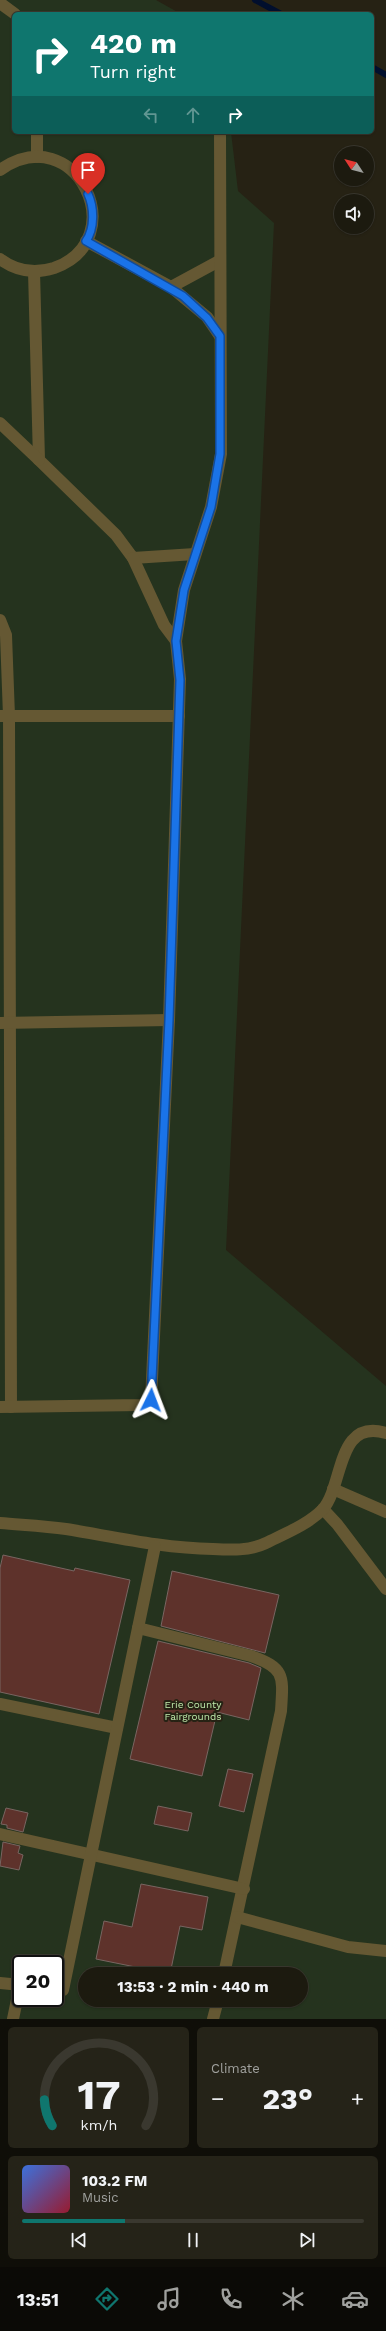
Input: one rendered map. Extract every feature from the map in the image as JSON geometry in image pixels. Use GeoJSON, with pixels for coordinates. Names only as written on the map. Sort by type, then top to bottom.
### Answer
{"type":"FeatureCollection","features":[{"type":"Feature","properties":{"kind":"lane"},"geometry":{"type":"LineString","coordinates":[[0,3],[12,12]]}},
{"type":"Feature","properties":{"kind":"lane"},"geometry":{"type":"LineString","coordinates":[[37,157],[38,134]]}},
{"type":"Feature","properties":{"kind":"lane"},"geometry":{"type":"LineString","coordinates":[[0,620],[6,635],[4,716],[5,1407],[141,1405],[151,1400],[169,1020],[180,680],[176,641],[184,590],[211,507],[220,454],[220,134]]}},
{"type":"Feature","properties":{"kind":"lane"},"geometry":{"type":"LineString","coordinates":[[0,170],[18,160],[37,157],[56,160],[72,170],[85,185],[92,202],[92,221],[86,241],[77,254],[62,265],[45,271],[26,271],[9,265],[0,259]]}},
{"type":"Feature","properties":{"kind":"lane"},"geometry":{"type":"LineString","coordinates":[[86,241],[171,287],[207,318],[220,336]]}},
{"type":"Feature","properties":{"kind":"lane"},"geometry":{"type":"LineString","coordinates":[[171,287],[219,261]]}},
{"type":"Feature","properties":{"kind":"lane"},"geometry":{"type":"LineString","coordinates":[[34,271],[39,460]]}},
{"type":"Feature","properties":{"kind":"lane"},"geometry":{"type":"LineString","coordinates":[[0,423],[116,535],[134,558],[164,625],[176,641]]}},
{"type":"Feature","properties":{"kind":"lane"},"geometry":{"type":"LineString","coordinates":[[134,558],[195,554]]}},
{"type":"Feature","properties":{"kind":"lane"},"geometry":{"type":"LineString","coordinates":[[4,716],[179,716]]}},
{"type":"Feature","properties":{"kind":"lane"},"geometry":{"type":"LineString","coordinates":[[4,1023],[169,1020]]}},
{"type":"Feature","properties":{"kind":"lane"},"geometry":{"type":"LineString","coordinates":[[0,1523],[66,1529],[154,1546],[241,1550],[259,1546],[308,1521],[323,1509],[333,1489],[343,1455],[353,1440],[369,1431],[386,1433]]}},
{"type":"Feature","properties":{"kind":"lane"},"geometry":{"type":"LineString","coordinates":[[333,1489],[386,1512]]}},
{"type":"Feature","properties":{"kind":"lane"},"geometry":{"type":"LineString","coordinates":[[323,1509],[337,1524],[386,1589]]}},
{"type":"Feature","properties":{"kind":"lane"},"geometry":{"type":"LineString","coordinates":[[64,1985],[154,1546]]}},
{"type":"Feature","properties":{"kind":"lane"},"geometry":{"type":"LineString","coordinates":[[138,1628],[257,1658],[272,1664],[280,1675],[281,1711],[244,1890],[226,1967]]}},
{"type":"Feature","properties":{"kind":"lane"},"geometry":{"type":"LineString","coordinates":[[0,1704],[117,1728]]}},
{"type":"Feature","properties":{"kind":"lane"},"geometry":{"type":"LineString","coordinates":[[0,1834],[244,1890]]}},
{"type":"Feature","properties":{"kind":"lane"},"geometry":{"type":"LineString","coordinates":[[237,1917],[348,1947],[386,1951]]}},
{"type":"Feature","properties":{"kind":"lane"},"geometry":{"type":"LineString","coordinates":[[0,1983],[12,1984]]}},
{"type":"Feature","properties":{"kind":"lane"},"geometry":{"type":"LineString","coordinates":[[13,2019],[15,2007]]}},
{"type":"Feature","properties":{"kind":"lane"},"geometry":{"type":"LineString","coordinates":[[213,2019],[216,2007]]}},
{"type":"Feature","properties":{"kind":"green space","name":"Erie County Fairgrounds"},"geometry":{"type":"Polygon","coordinates":[[[0,0],[156,0],[177,12],[12,12],[12,134],[231,134],[238,191],[274,223],[226,1250],[386,1386],[386,2019],[0,2019],[0,0]]]}},
{"type":"Feature","properties":{"kind":"building"},"geometry":{"type":"Polygon","coordinates":[[[3,1555],[74,1571],[75,1568],[130,1580],[99,1714],[0,1692],[0,1568],[3,1555]]]}},
{"type":"Feature","properties":{"kind":"building"},"geometry":{"type":"Polygon","coordinates":[[[172,1571],[279,1595],[265,1653],[161,1626],[172,1571]]]}},
{"type":"Feature","properties":{"kind":"building"},"geometry":{"type":"Polygon","coordinates":[[[158,1641],[249,1663],[261,1668],[249,1720],[217,1712],[202,1776],[130,1759],[158,1641]]]}},
{"type":"Feature","properties":{"kind":"building"},"geometry":{"type":"Polygon","coordinates":[[[228,1769],[253,1774],[244,1812],[219,1806],[228,1769]]]}},
{"type":"Feature","properties":{"kind":"building"},"geometry":{"type":"Polygon","coordinates":[[[158,1806],[192,1813],[188,1831],[154,1824],[158,1806]]]}},
{"type":"Feature","properties":{"kind":"building"},"geometry":{"type":"Polygon","coordinates":[[[6,1808],[28,1813],[23,1832],[7,1828],[7,1825],[1,1824],[6,1808]]]}},
{"type":"Feature","properties":{"kind":"building"},"geometry":{"type":"Polygon","coordinates":[[[3,1842],[20,1846],[18,1853],[23,1855],[19,1870],[0,1866],[3,1842]]]}},
{"type":"Feature","properties":{"kind":"building"},"geometry":{"type":"Polygon","coordinates":[[[141,1884],[208,1897],[202,1930],[180,1926],[171,1967],[135,1967],[96,1959],[104,1921],[132,1927],[141,1884]]]}},
{"type":"Feature","properties":{"kind":"waterway"},"geometry":{"type":"LineString","coordinates":[[255,0],[277,12]]}},
{"type":"Feature","properties":{"kind":"waterway"},"geometry":{"type":"LineString","coordinates":[[374,68],[386,75]]}},
{"type":"Feature","properties":{"kind":"route"},"geometry":{"type":"LineString","coordinates":[[88,194],[92,202],[92,221],[86,241],[171,287],[207,318],[220,336],[220,454],[211,507],[184,590],[176,641],[180,680],[169,1020],[151,1400]]}}]}
